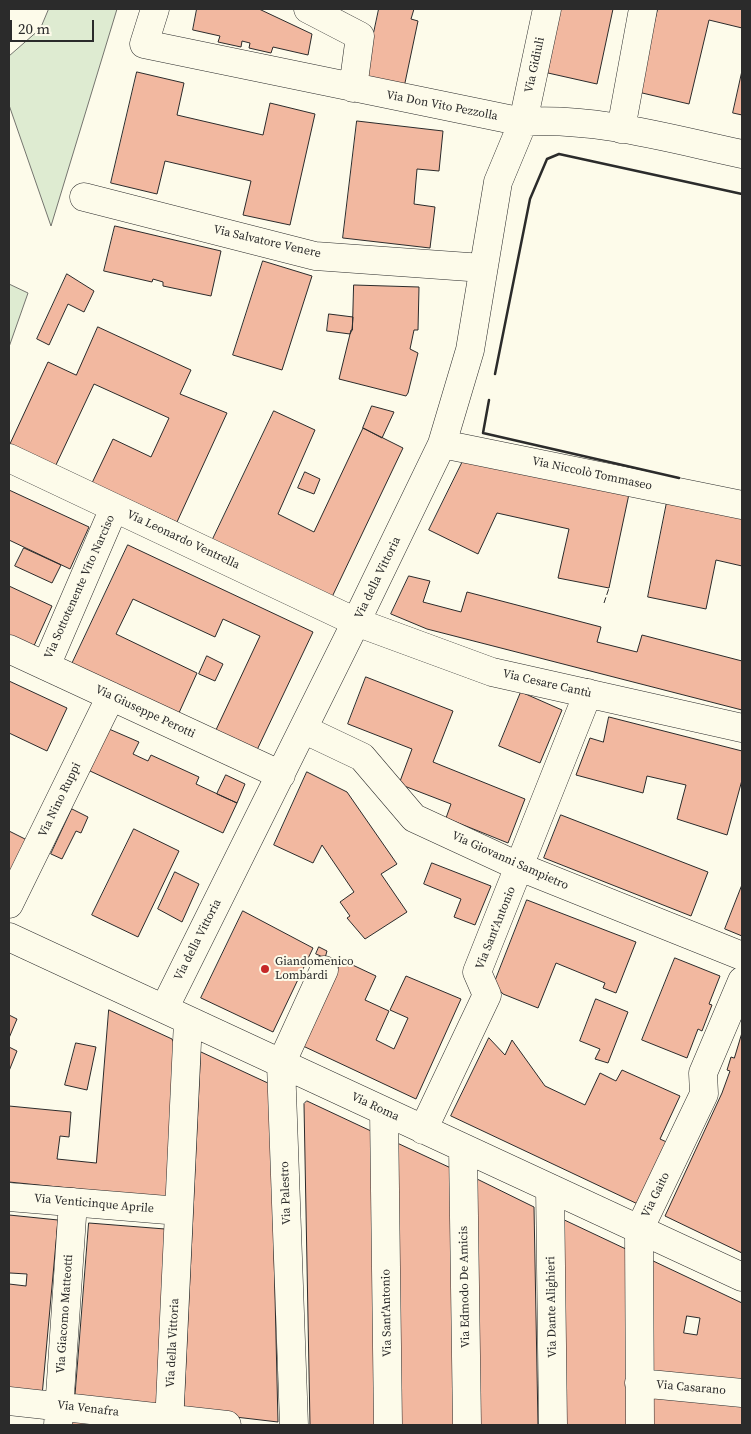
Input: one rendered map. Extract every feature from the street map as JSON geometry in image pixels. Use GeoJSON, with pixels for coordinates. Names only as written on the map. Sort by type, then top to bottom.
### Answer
{"type":"FeatureCollection","features":[{"type":"Feature","properties":{"kind":"street","name":"Via Don Vito Pezzolla"},"geometry":{"type":"LineString","coordinates":[[155,9],[144,44],[523,122],[549,120],[621,129],[742,154]]}},
{"type":"Feature","properties":{"kind":"street"},"geometry":{"type":"LineString","coordinates":[[308,9],[360,36],[354,88]]}},
{"type":"Feature","properties":{"kind":"street","name":"Via Gidiuli"},"geometry":{"type":"LineString","coordinates":[[523,122],[547,9]]}},
{"type":"Feature","properties":{"kind":"street"},"geometry":{"type":"LineString","coordinates":[[621,129],[643,9]]}},
{"type":"Feature","properties":{"kind":"street","name":"Via della Vittoria"},"geometry":{"type":"LineString","coordinates":[[164,1009],[442,444],[470,350],[498,182],[523,122]]}},
{"type":"Feature","properties":{"kind":"street","name":"Via Salvatore Venere"},"geometry":{"type":"LineString","coordinates":[[84,196],[315,256],[483,268]]}},
{"type":"Feature","properties":{"kind":"street","name":"Via Niccolò Tommaseo"},"geometry":{"type":"LineString","coordinates":[[442,444],[742,505]]}},
{"type":"Feature","properties":{"kind":"street","name":"Via Leonardo Ventrella"},"geometry":{"type":"LineString","coordinates":[[9,458],[356,622]]}},
{"type":"Feature","properties":{"kind":"street","name":"Via Sottotenente Vito Narciso"},"geometry":{"type":"LineString","coordinates":[[46,666],[114,508]]}},
{"type":"Feature","properties":{"kind":"street","name":"Via Cesare Cantù"},"geometry":{"type":"LineString","coordinates":[[356,622],[492,672],[742,728]]}},
{"type":"Feature","properties":{"kind":"street","name":"Via Giuseppe Perotti"},"geometry":{"type":"LineString","coordinates":[[9,649],[281,774]]}},
{"type":"Feature","properties":{"kind":"street","name":"Via Sant'Antonio"},"geometry":{"type":"LineString","coordinates":[[424,1130],[487,995],[477,972],[588,693]]}},
{"type":"Feature","properties":{"kind":"street","name":"Via Nino Ruppi"},"geometry":{"type":"LineString","coordinates":[[9,904],[111,696]]}},
{"type":"Feature","properties":{"kind":"street","name":"Via Giovanni Sampietro"},"geometry":{"type":"LineString","coordinates":[[303,729],[362,757],[414,818],[520,867],[742,956]]}},
{"type":"Feature","properties":{"kind":"street","name":"Via Roma"},"geometry":{"type":"LineString","coordinates":[[9,936],[188,1021],[742,1277]]}},
{"type":"Feature","properties":{"kind":"street","name":"Via Palestro"},"geometry":{"type":"LineString","coordinates":[[294,1425],[281,1064],[324,970]]}},
{"type":"Feature","properties":{"kind":"street","name":"Via Gaito"},"geometry":{"type":"LineString","coordinates":[[640,1425],[639,1230],[704,1094],[703,1073],[742,981]]}},
{"type":"Feature","properties":{"kind":"street","name":"Via della Vittoria"},"geometry":{"type":"LineString","coordinates":[[169,1422],[188,1021]]}},
{"type":"Feature","properties":{"kind":"street","name":"Via Sant'Antonio"},"geometry":{"type":"LineString","coordinates":[[384,1112],[388,1425]]}},
{"type":"Feature","properties":{"kind":"street","name":"Via Edmodo De Amicis"},"geometry":{"type":"LineString","coordinates":[[463,1148],[467,1425]]}},
{"type":"Feature","properties":{"kind":"street","name":"Via Dante Alighieri"},"geometry":{"type":"LineString","coordinates":[[550,1188],[553,1425]]}},
{"type":"Feature","properties":{"kind":"street","name":"Via Venticinque Aprile"},"geometry":{"type":"LineString","coordinates":[[9,1197],[179,1211]]}},
{"type":"Feature","properties":{"kind":"street","name":"Via Giacomo Matteotti"},"geometry":{"type":"LineString","coordinates":[[59,1416],[72,1202]]}},
{"type":"Feature","properties":{"kind":"street","name":"Via Casarano"},"geometry":{"type":"LineString","coordinates":[[639,1384],[742,1393]]}},
{"type":"Feature","properties":{"kind":"street","name":"Via Venafra"},"geometry":{"type":"LineString","coordinates":[[9,1400],[59,1416],[226,1425]]}},
{"type":"Feature","properties":{"kind":"green space"},"geometry":{"type":"Polygon","coordinates":[[[49,9],[117,9],[51,226],[9,105],[9,56],[40,29],[49,9]]]}},
{"type":"Feature","properties":{"kind":"green space"},"geometry":{"type":"Polygon","coordinates":[[[9,284],[28,293],[9,347],[9,284]]]}},
{"type":"Feature","properties":{"kind":"building"},"geometry":{"type":"Polygon","coordinates":[[[197,9],[259,9],[312,34],[308,55],[273,47],[271,53],[249,48],[250,43],[242,41],[241,47],[218,42],[220,36],[193,30],[197,9]]]}},
{"type":"Feature","properties":{"kind":"building"},"geometry":{"type":"Polygon","coordinates":[[[379,9],[414,9],[411,19],[418,21],[402,97],[362,89],[379,9]]]}},
{"type":"Feature","properties":{"kind":"building"},"geometry":{"type":"Polygon","coordinates":[[[560,9],[613,9],[597,84],[548,73],[560,9]]]}},
{"type":"Feature","properties":{"kind":"building"},"geometry":{"type":"Polygon","coordinates":[[[658,9],[742,9],[742,28],[709,20],[689,104],[638,92],[658,9]]]}},
{"type":"Feature","properties":{"kind":"building"},"geometry":{"type":"Polygon","coordinates":[[[742,71],[742,115],[733,113],[742,71]]]}},
{"type":"Feature","properties":{"kind":"building"},"geometry":{"type":"Polygon","coordinates":[[[137,72],[184,83],[177,115],[263,135],[270,103],[315,114],[290,225],[243,215],[251,181],[165,161],[157,194],[111,183],[137,72]]]}},
{"type":"Feature","properties":{"kind":"building"},"geometry":{"type":"Polygon","coordinates":[[[357,121],[443,131],[439,171],[417,169],[414,204],[435,207],[430,248],[343,238],[357,121]]]}},
{"type":"Feature","properties":{"kind":"building"},"geometry":{"type":"Polygon","coordinates":[[[115,226],[221,251],[211,296],[163,286],[163,282],[153,279],[152,282],[104,271],[115,226]]]}},
{"type":"Feature","properties":{"kind":"building"},"geometry":{"type":"Polygon","coordinates":[[[263,261],[312,276],[282,370],[233,355],[263,261]]]}},
{"type":"Feature","properties":{"kind":"building"},"geometry":{"type":"Polygon","coordinates":[[[67,274],[94,291],[84,312],[68,304],[49,345],[37,339],[67,274]]]}},
{"type":"Feature","properties":{"kind":"building"},"geometry":{"type":"Polygon","coordinates":[[[354,285],[419,287],[418,330],[414,330],[410,349],[418,353],[406,396],[339,379],[352,330],[354,285]]]}},
{"type":"Feature","properties":{"kind":"building"},"geometry":{"type":"Polygon","coordinates":[[[329,314],[353,317],[350,334],[327,331],[329,314]]]}},
{"type":"Feature","properties":{"kind":"building"},"geometry":{"type":"Polygon","coordinates":[[[98,327],[191,370],[180,394],[227,413],[177,522],[92,483],[113,439],[151,457],[169,418],[94,384],[55,467],[9,446],[48,362],[76,375],[98,327]]]}},
{"type":"Feature","properties":{"kind":"building"},"geometry":{"type":"Polygon","coordinates":[[[372,406],[394,412],[382,438],[363,428],[372,406]]]}},
{"type":"Feature","properties":{"kind":"building"},"geometry":{"type":"Polygon","coordinates":[[[274,411],[315,430],[278,514],[314,532],[363,428],[403,448],[332,597],[212,541],[274,411]]]}},
{"type":"Feature","properties":{"kind":"building"},"geometry":{"type":"Polygon","coordinates":[[[464,459],[629,494],[609,588],[558,578],[569,529],[497,513],[478,554],[429,530],[464,459]]]}},
{"type":"Feature","properties":{"kind":"building"},"geometry":{"type":"Polygon","coordinates":[[[305,472],[320,479],[314,494],[298,488],[305,472]]]}},
{"type":"Feature","properties":{"kind":"building"},"geometry":{"type":"Polygon","coordinates":[[[9,490],[89,527],[70,569],[9,540],[9,490]]]}},
{"type":"Feature","properties":{"kind":"building"},"geometry":{"type":"Polygon","coordinates":[[[667,502],[742,517],[742,566],[716,560],[706,609],[648,597],[667,502]]]}},
{"type":"Feature","properties":{"kind":"building"},"geometry":{"type":"Polygon","coordinates":[[[128,545],[313,632],[256,752],[215,732],[260,636],[223,619],[215,637],[133,599],[116,634],[197,673],[178,715],[71,666],[128,545]]]}},
{"type":"Feature","properties":{"kind":"building"},"geometry":{"type":"Polygon","coordinates":[[[24,548],[61,565],[52,583],[15,566],[24,548]]]}},
{"type":"Feature","properties":{"kind":"building"},"geometry":{"type":"Polygon","coordinates":[[[409,576],[430,581],[423,602],[461,612],[467,592],[601,627],[597,642],[637,652],[642,635],[742,661],[742,710],[427,629],[391,614],[409,576]]]}},
{"type":"Feature","properties":{"kind":"building"},"geometry":{"type":"Polygon","coordinates":[[[9,586],[52,606],[33,648],[9,637],[9,586]]]}},
{"type":"Feature","properties":{"kind":"building"},"geometry":{"type":"Polygon","coordinates":[[[207,656],[223,664],[215,681],[199,674],[207,656]]]}},
{"type":"Feature","properties":{"kind":"building"},"geometry":{"type":"Polygon","coordinates":[[[366,677],[453,711],[433,762],[525,799],[508,843],[446,818],[451,804],[399,784],[412,749],[348,724],[366,677]]]}},
{"type":"Feature","properties":{"kind":"building"},"geometry":{"type":"Polygon","coordinates":[[[9,681],[67,708],[47,751],[9,733],[9,681]]]}},
{"type":"Feature","properties":{"kind":"building"},"geometry":{"type":"Polygon","coordinates":[[[521,692],[562,710],[540,763],[499,746],[521,692]]]}},
{"type":"Feature","properties":{"kind":"building"},"geometry":{"type":"Polygon","coordinates":[[[609,717],[742,751],[742,780],[727,835],[677,819],[686,785],[647,776],[643,793],[576,775],[590,738],[603,742],[609,717]]]}},
{"type":"Feature","properties":{"kind":"building"},"geometry":{"type":"Polygon","coordinates":[[[109,729],[139,742],[133,754],[148,761],[151,755],[199,777],[196,784],[237,803],[223,833],[90,771],[109,729]]]}},
{"type":"Feature","properties":{"kind":"building"},"geometry":{"type":"Polygon","coordinates":[[[307,772],[347,792],[397,864],[381,874],[407,912],[365,939],[347,918],[350,916],[340,902],[354,892],[322,845],[313,863],[274,845],[307,772]]]}},
{"type":"Feature","properties":{"kind":"building"},"geometry":{"type":"Polygon","coordinates":[[[226,775],[245,784],[237,803],[217,794],[226,775]]]}},
{"type":"Feature","properties":{"kind":"building"},"geometry":{"type":"Polygon","coordinates":[[[72,809],[88,817],[81,833],[76,831],[62,859],[51,854],[72,809]]]}},
{"type":"Feature","properties":{"kind":"building"},"geometry":{"type":"Polygon","coordinates":[[[561,815],[708,872],[691,916],[544,858],[561,815]]]}},
{"type":"Feature","properties":{"kind":"building"},"geometry":{"type":"Polygon","coordinates":[[[134,829],[179,851],[138,937],[92,915],[134,829]]]}},
{"type":"Feature","properties":{"kind":"building"},"geometry":{"type":"Polygon","coordinates":[[[9,831],[31,842],[9,890],[9,831]]]}},
{"type":"Feature","properties":{"kind":"building"},"geometry":{"type":"Polygon","coordinates":[[[432,863],[491,886],[475,925],[454,917],[461,899],[424,884],[432,863]]]}},
{"type":"Feature","properties":{"kind":"building"},"geometry":{"type":"Polygon","coordinates":[[[175,872],[199,884],[182,922],[158,909],[175,872]]]}},
{"type":"Feature","properties":{"kind":"building"},"geometry":{"type":"Polygon","coordinates":[[[742,885],[742,936],[725,929],[742,885]]]}},
{"type":"Feature","properties":{"kind":"building"},"geometry":{"type":"Polygon","coordinates":[[[527,900],[636,942],[616,993],[603,988],[605,983],[556,963],[538,1008],[503,994],[494,984],[527,900]]]}},
{"type":"Feature","properties":{"kind":"building"},"geometry":{"type":"Polygon","coordinates":[[[243,911],[313,948],[273,1032],[201,998],[243,911]]]}},
{"type":"Feature","properties":{"kind":"building"},"geometry":{"type":"Polygon","coordinates":[[[319,947],[327,951],[325,958],[316,954],[319,947]]]}},
{"type":"Feature","properties":{"kind":"building"},"geometry":{"type":"Polygon","coordinates":[[[675,958],[720,976],[709,1004],[712,1005],[702,1031],[698,1029],[687,1058],[642,1040],[675,958]]]}},
{"type":"Feature","properties":{"kind":"building"},"geometry":{"type":"Polygon","coordinates":[[[342,960],[376,976],[365,1000],[389,1011],[376,1040],[394,1049],[408,1018],[390,1010],[406,976],[461,999],[416,1099],[303,1046],[342,960]]]}},
{"type":"Feature","properties":{"kind":"building"},"geometry":{"type":"Polygon","coordinates":[[[596,999],[628,1012],[608,1063],[595,1059],[600,1049],[580,1041],[596,999]]]}},
{"type":"Feature","properties":{"kind":"building"},"geometry":{"type":"Polygon","coordinates":[[[109,1010],[172,1039],[174,1043],[167,1198],[9,1182],[9,1106],[71,1112],[69,1137],[60,1136],[57,1159],[96,1163],[109,1010]]]}},
{"type":"Feature","properties":{"kind":"building"},"geometry":{"type":"Polygon","coordinates":[[[9,1015],[17,1019],[9,1038],[9,1015]]]}},
{"type":"Feature","properties":{"kind":"building"},"geometry":{"type":"Polygon","coordinates":[[[742,1033],[742,1253],[665,1216],[722,1093],[730,1071],[727,1070],[731,1057],[734,1058],[742,1033]]]}},
{"type":"Feature","properties":{"kind":"building"},"geometry":{"type":"Polygon","coordinates":[[[489,1038],[505,1055],[512,1040],[545,1086],[585,1105],[600,1073],[616,1081],[622,1070],[680,1096],[660,1139],[671,1144],[642,1206],[451,1116],[489,1038]]]}},
{"type":"Feature","properties":{"kind":"building"},"geometry":{"type":"Polygon","coordinates":[[[76,1043],[96,1047],[87,1090],[65,1085],[76,1043]]]}},
{"type":"Feature","properties":{"kind":"building"},"geometry":{"type":"Polygon","coordinates":[[[9,1047],[17,1051],[9,1071],[9,1047]]]}},
{"type":"Feature","properties":{"kind":"building"},"geometry":{"type":"Polygon","coordinates":[[[201,1052],[270,1084],[278,1422],[184,1411],[201,1052]]]}},
{"type":"Feature","properties":{"kind":"building"},"geometry":{"type":"Polygon","coordinates":[[[307,1101],[371,1131],[377,1425],[310,1425],[304,1104],[307,1101]]]}},
{"type":"Feature","properties":{"kind":"building"},"geometry":{"type":"Polygon","coordinates":[[[395,1142],[453,1169],[457,1425],[398,1425],[395,1142]]]}},
{"type":"Feature","properties":{"kind":"building"},"geometry":{"type":"Polygon","coordinates":[[[477,1179],[534,1207],[538,1425],[478,1425],[477,1179]]]}},
{"type":"Feature","properties":{"kind":"building"},"geometry":{"type":"Polygon","coordinates":[[[9,1215],[58,1220],[42,1396],[9,1392],[9,1215]],[[10,1273],[9,1284],[26,1286],[27,1274],[10,1273]]]}},
{"type":"Feature","properties":{"kind":"building"},"geometry":{"type":"Polygon","coordinates":[[[558,1217],[628,1250],[627,1425],[559,1425],[558,1217]]]}},
{"type":"Feature","properties":{"kind":"building"},"geometry":{"type":"Polygon","coordinates":[[[89,1223],[165,1229],[157,1409],[75,1400],[89,1223]]]}},
{"type":"Feature","properties":{"kind":"building"},"geometry":{"type":"Polygon","coordinates":[[[649,1259],[742,1303],[742,1384],[647,1375],[649,1259]],[[687,1316],[684,1333],[697,1335],[700,1318],[687,1316]]]}},
{"type":"Feature","properties":{"kind":"building"},"geometry":{"type":"Polygon","coordinates":[[[647,1393],[742,1403],[742,1425],[647,1425],[647,1393]]]}},
{"type":"Feature","properties":{"kind":"building"},"geometry":{"type":"Polygon","coordinates":[[[72,1419],[129,1425],[71,1425],[72,1419]]]}},
{"type":"Feature","properties":{"kind":"fence"},"geometry":{"type":"LineString","coordinates":[[604,603],[609,588]]}},
{"type":"Feature","properties":{"kind":"wall"},"geometry":{"type":"LineString","coordinates":[[495,374],[530,199],[547,159],[559,154],[742,194]]}},
{"type":"Feature","properties":{"kind":"wall"},"geometry":{"type":"LineString","coordinates":[[489,400],[483,433],[679,478]]}},
{"type":"Feature","properties":{"kind":"place","name":"Giandomenico Lombardi"},"geometry":{"type":"Point","coordinates":[265,969]}}]}
